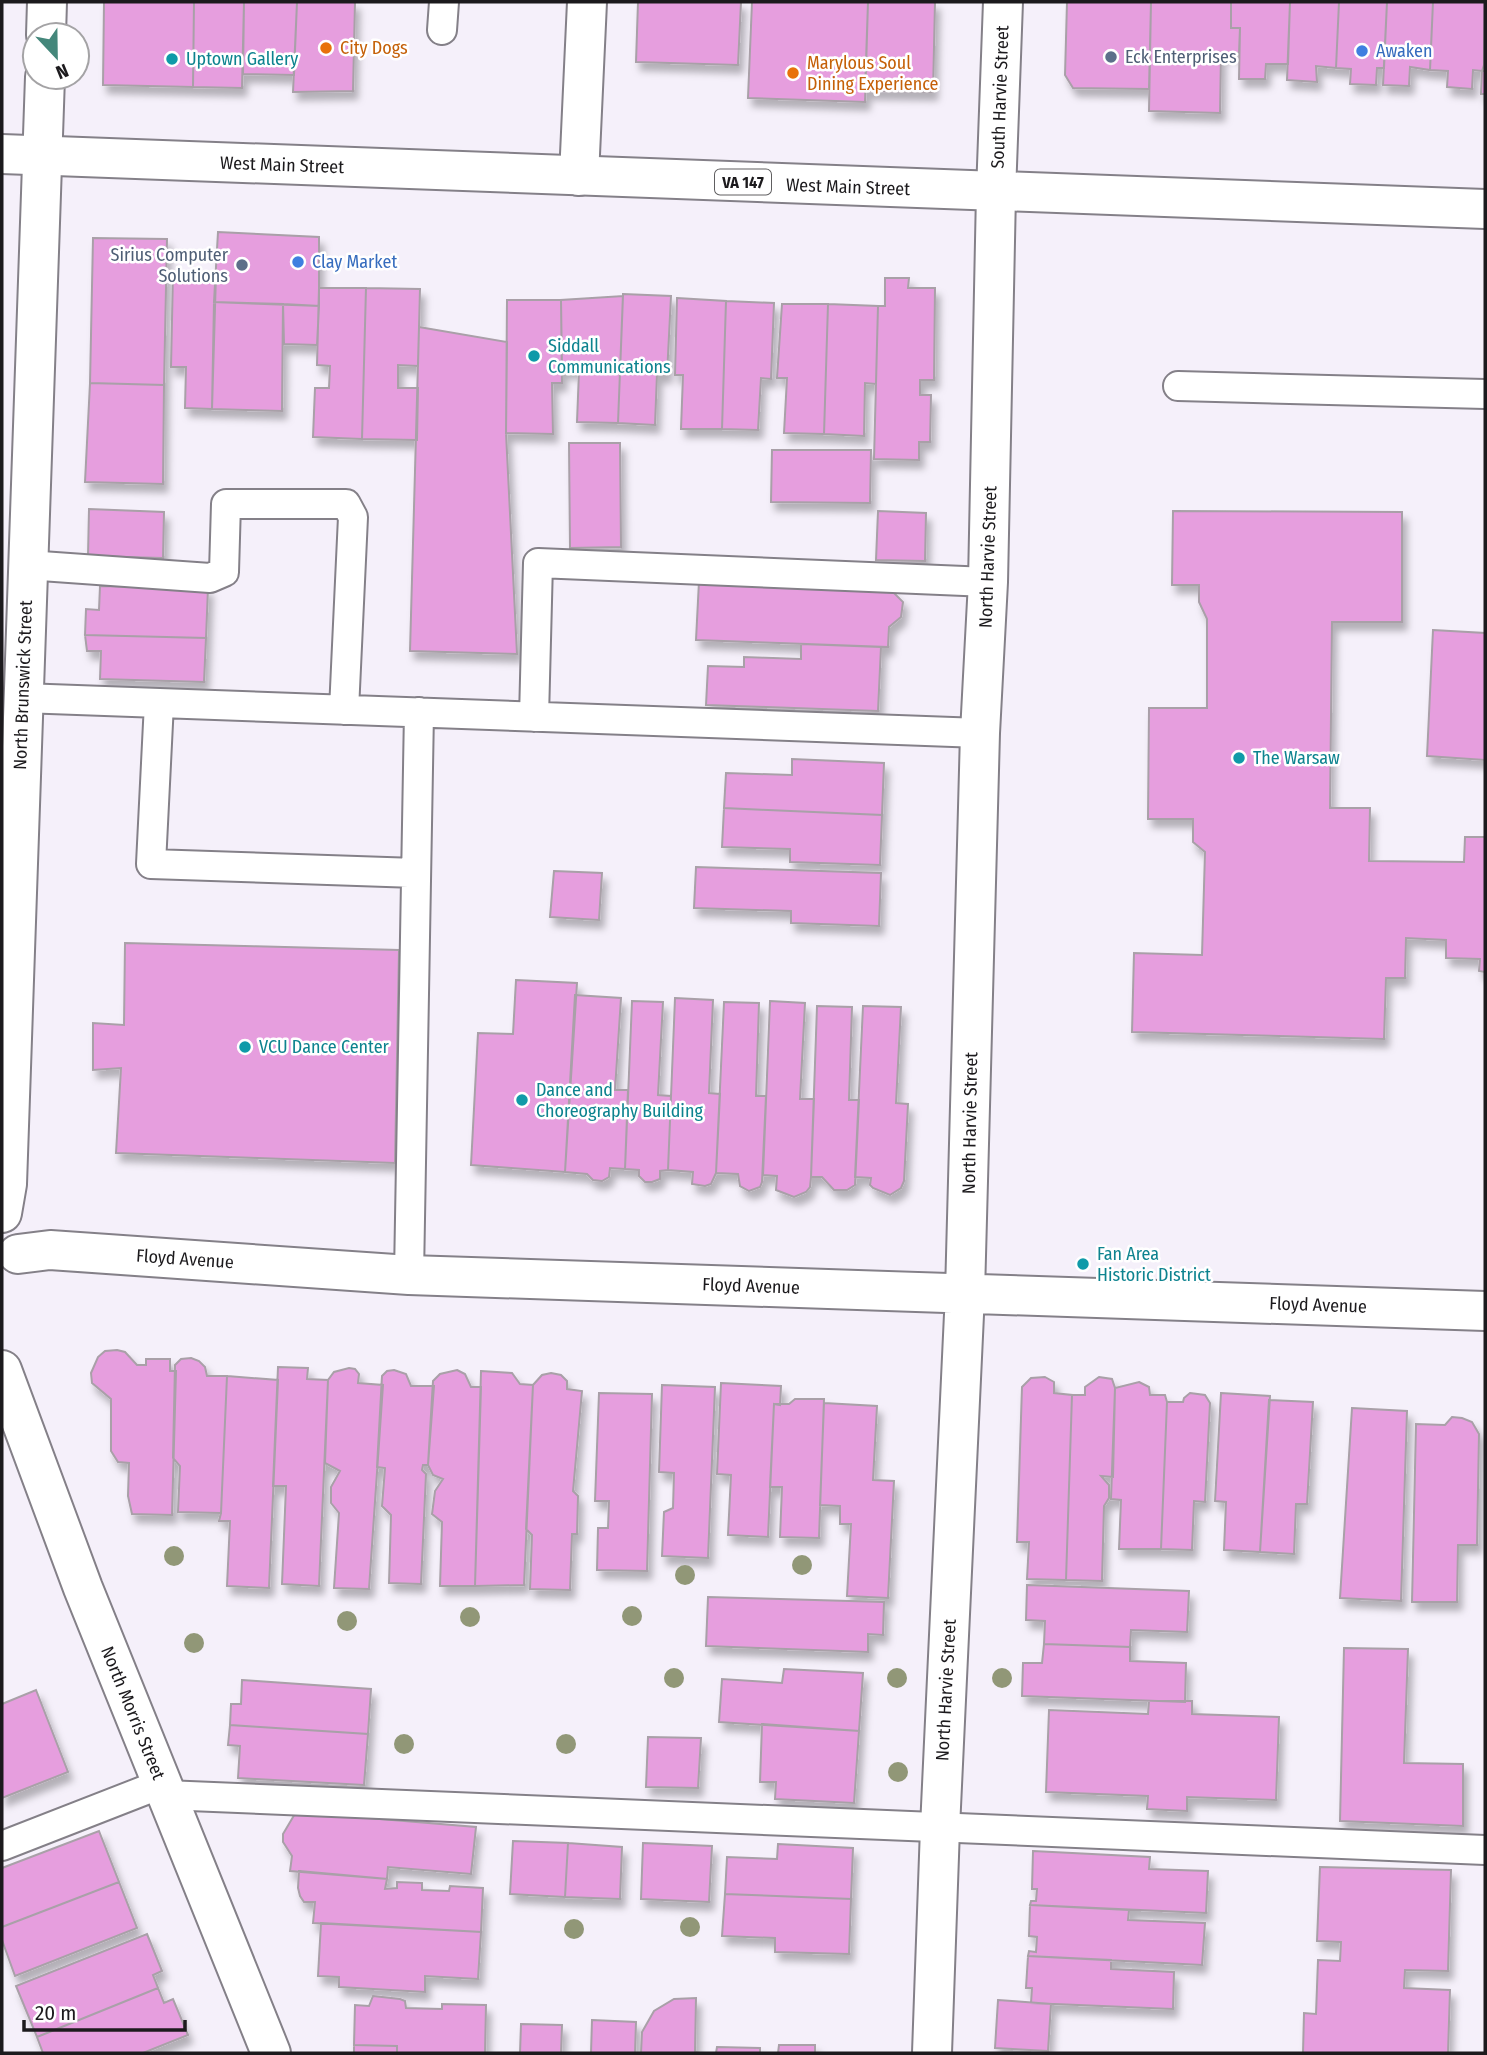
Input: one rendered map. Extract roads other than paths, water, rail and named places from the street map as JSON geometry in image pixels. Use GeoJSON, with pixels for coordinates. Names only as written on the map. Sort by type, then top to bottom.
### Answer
{"type":"FeatureCollection","features":[{"type":"Feature","properties":{"kind":"street"},"geometry":{"type":"LineString","coordinates":[[46,21],[47,2]]}},
{"type":"Feature","properties":{"kind":"street"},"geometry":{"type":"LineString","coordinates":[[579,176],[587,2]]}},
{"type":"Feature","properties":{"kind":"street","name":"South Harvie Street"},"geometry":{"type":"LineString","coordinates":[[996,193],[1003,2]]}},
{"type":"Feature","properties":{"kind":"street","name":"North Brunswick Street"},"geometry":{"type":"LineString","coordinates":[[2,1213],[7,1184],[44,91]]}},
{"type":"Feature","properties":{"kind":"street","name":"West Main Street"},"geometry":{"type":"LineString","coordinates":[[2,155],[1485,209]]}},
{"type":"Feature","properties":{"kind":"street","name":"North Harvie Street"},"geometry":{"type":"LineString","coordinates":[[932,2053],[965,1293],[980,733],[988,582],[996,193]]}},
{"type":"Feature","properties":{"kind":"street","name":"Floyd Avenue"},"geometry":{"type":"LineString","coordinates":[[7,1252],[50,1250],[409,1275],[1485,1311]]}},
{"type":"Feature","properties":{"kind":"street","name":"North Morris Street"},"geometry":{"type":"LineString","coordinates":[[2,1370],[83,1588],[271,2053]]}},
{"type":"Feature","properties":{"kind":"lane"},"geometry":{"type":"LineString","coordinates":[[442,30],[444,2]]}},
{"type":"Feature","properties":{"kind":"lane"},"geometry":{"type":"LineString","coordinates":[[1178,386],[1485,394]]}},
{"type":"Feature","properties":{"kind":"lane"},"geometry":{"type":"LineString","coordinates":[[27,565],[210,578],[224,572],[226,504],[346,504],[354,517],[344,710]]}},
{"type":"Feature","properties":{"kind":"lane"},"geometry":{"type":"LineString","coordinates":[[534,717],[538,562],[988,582]]}},
{"type":"Feature","properties":{"kind":"lane"},"geometry":{"type":"LineString","coordinates":[[22,698],[980,733]]}},
{"type":"Feature","properties":{"kind":"lane"},"geometry":{"type":"LineString","coordinates":[[159,703],[151,864],[416,873]]}},
{"type":"Feature","properties":{"kind":"lane"},"geometry":{"type":"LineString","coordinates":[[409,1275],[419,712]]}},
{"type":"Feature","properties":{"kind":"lane"},"geometry":{"type":"LineString","coordinates":[[2,1846],[163,1789],[940,1828],[1485,1850]]}},
{"type":"Feature","properties":{"kind":"place","name":"City Dogs"},"geometry":{"type":"Point","coordinates":[326,48]}},
{"type":"Feature","properties":{"kind":"place","name":"Awaken"},"geometry":{"type":"Point","coordinates":[1362,51]}},
{"type":"Feature","properties":{"kind":"place","name":"Eck Enterprises"},"geometry":{"type":"Point","coordinates":[1111,57]}},
{"type":"Feature","properties":{"kind":"place","name":"Uptown Gallery"},"geometry":{"type":"Point","coordinates":[172,59]}},
{"type":"Feature","properties":{"kind":"place","name":"Marylous Soul Dining Experience"},"geometry":{"type":"Point","coordinates":[793,73]}},
{"type":"Feature","properties":{"kind":"place","name":"Clay Market"},"geometry":{"type":"Point","coordinates":[298,262]}},
{"type":"Feature","properties":{"kind":"place","name":"Sirius Computer Solutions"},"geometry":{"type":"Point","coordinates":[242,265]}},
{"type":"Feature","properties":{"kind":"place","name":"Siddall Communications"},"geometry":{"type":"Point","coordinates":[534,356]}},
{"type":"Feature","properties":{"kind":"place","name":"The Warsaw"},"geometry":{"type":"Point","coordinates":[1239,758]}},
{"type":"Feature","properties":{"kind":"place","name":"VCU Dance Center"},"geometry":{"type":"Point","coordinates":[245,1047]}},
{"type":"Feature","properties":{"kind":"place","name":"Dance and Choreography Building"},"geometry":{"type":"Point","coordinates":[522,1100]}},
{"type":"Feature","properties":{"kind":"place","name":"Fan Area Historic District"},"geometry":{"type":"Point","coordinates":[1083,1264]}}]}
